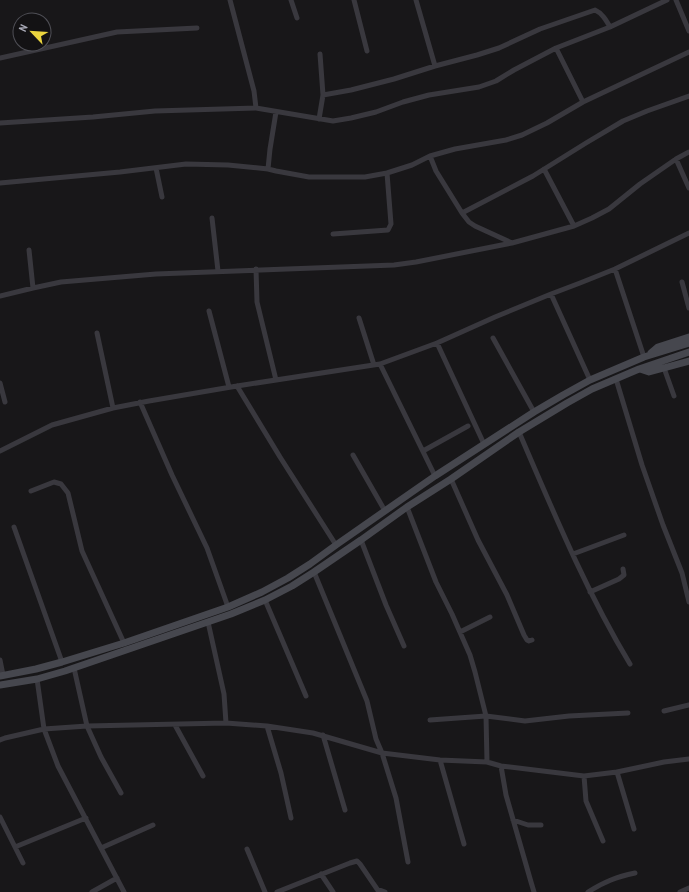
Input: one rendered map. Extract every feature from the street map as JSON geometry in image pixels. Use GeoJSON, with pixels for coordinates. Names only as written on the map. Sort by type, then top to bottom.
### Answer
{"type":"FeatureCollection","features":[{"type":"Feature","properties":{"kind":"main road"},"geometry":{"type":"LineString","coordinates":[[647,356],[658,347],[689,337]]}},
{"type":"Feature","properties":{"kind":"main road"},"geometry":{"type":"LineString","coordinates":[[2,675],[36,669],[124,643],[228,607],[262,592],[310,564],[435,476],[563,394],[590,380],[647,356],[689,343]]}},
{"type":"Feature","properties":{"kind":"main road"},"geometry":{"type":"LineString","coordinates":[[0,685],[37,679],[74,668],[231,614],[265,600],[292,586],[314,572],[407,507],[519,432],[580,396],[592,389],[639,369],[689,352]]}},
{"type":"Feature","properties":{"kind":"main road"},"geometry":{"type":"LineString","coordinates":[[639,369],[649,372],[689,361]]}},
{"type":"Feature","properties":{"kind":"street"},"geometry":{"type":"LineString","coordinates":[[230,0],[254,91],[256,108]]}},
{"type":"Feature","properties":{"kind":"street"},"geometry":{"type":"LineString","coordinates":[[292,0],[297,18]]}},
{"type":"Feature","properties":{"kind":"street"},"geometry":{"type":"LineString","coordinates":[[354,0],[367,51]]}},
{"type":"Feature","properties":{"kind":"street"},"geometry":{"type":"LineString","coordinates":[[416,0],[435,66]]}},
{"type":"Feature","properties":{"kind":"street"},"geometry":{"type":"LineString","coordinates":[[0,123],[155,112],[256,108],[333,121],[351,118],[376,112],[403,102],[429,95],[479,87],[496,82],[514,70],[556,48],[610,27],[667,0]]}},
{"type":"Feature","properties":{"kind":"street"},"geometry":{"type":"LineString","coordinates":[[676,0],[689,31]]}},
{"type":"Feature","properties":{"kind":"street"},"geometry":{"type":"LineString","coordinates":[[323,95],[351,90],[394,79],[435,66],[478,55],[499,48],[540,29],[595,10],[604,16],[610,27]]}},
{"type":"Feature","properties":{"kind":"street"},"geometry":{"type":"LineString","coordinates":[[0,58],[117,32],[197,28]]}},
{"type":"Feature","properties":{"kind":"street"},"geometry":{"type":"LineString","coordinates":[[556,48],[583,102]]}},
{"type":"Feature","properties":{"kind":"street"},"geometry":{"type":"LineString","coordinates":[[0,183],[120,172],[186,164],[228,165],[331,178],[364,177],[387,173],[412,165],[430,156],[455,149],[522,136],[547,124],[583,102],[689,52]]}},
{"type":"Feature","properties":{"kind":"street"},"geometry":{"type":"LineString","coordinates":[[319,119],[323,95],[320,54]]}},
{"type":"Feature","properties":{"kind":"street"},"geometry":{"type":"LineString","coordinates":[[462,213],[533,176],[623,122],[647,111],[689,96]]}},
{"type":"Feature","properties":{"kind":"street"},"geometry":{"type":"LineString","coordinates":[[268,169],[276,112]]}},
{"type":"Feature","properties":{"kind":"street"},"geometry":{"type":"LineString","coordinates":[[0,296],[61,282],[156,274],[256,269],[394,265],[512,243],[574,226],[592,218],[609,209],[640,184],[676,159],[689,152]]}},
{"type":"Feature","properties":{"kind":"street"},"geometry":{"type":"LineString","coordinates":[[430,156],[436,171],[469,222],[512,243]]}},
{"type":"Feature","properties":{"kind":"street"},"geometry":{"type":"LineString","coordinates":[[676,159],[689,188]]}},
{"type":"Feature","properties":{"kind":"street"},"geometry":{"type":"LineString","coordinates":[[156,168],[162,197]]}},
{"type":"Feature","properties":{"kind":"street"},"geometry":{"type":"LineString","coordinates":[[544,169],[574,226]]}},
{"type":"Feature","properties":{"kind":"street"},"geometry":{"type":"LineString","coordinates":[[333,234],[388,230],[391,224],[387,173]]}},
{"type":"Feature","properties":{"kind":"street"},"geometry":{"type":"LineString","coordinates":[[212,218],[218,271]]}},
{"type":"Feature","properties":{"kind":"street"},"geometry":{"type":"LineString","coordinates":[[0,451],[52,425],[113,408],[228,387],[380,364],[437,343],[551,294],[615,270],[689,233]]}},
{"type":"Feature","properties":{"kind":"street"},"geometry":{"type":"LineString","coordinates":[[29,250],[33,288]]}},
{"type":"Feature","properties":{"kind":"street"},"geometry":{"type":"LineString","coordinates":[[256,269],[258,302],[276,380]]}},
{"type":"Feature","properties":{"kind":"street"},"geometry":{"type":"LineString","coordinates":[[615,270],[647,356]]}},
{"type":"Feature","properties":{"kind":"street"},"geometry":{"type":"LineString","coordinates":[[682,282],[689,308]]}},
{"type":"Feature","properties":{"kind":"street"},"geometry":{"type":"LineString","coordinates":[[551,294],[590,380]]}},
{"type":"Feature","properties":{"kind":"street"},"geometry":{"type":"LineString","coordinates":[[209,311],[228,387]]}},
{"type":"Feature","properties":{"kind":"street"},"geometry":{"type":"LineString","coordinates":[[359,318],[374,365]]}},
{"type":"Feature","properties":{"kind":"street"},"geometry":{"type":"LineString","coordinates":[[96,333],[113,408]]}},
{"type":"Feature","properties":{"kind":"street"},"geometry":{"type":"LineString","coordinates":[[493,338],[534,412]]}},
{"type":"Feature","properties":{"kind":"street"},"geometry":{"type":"LineString","coordinates":[[437,343],[484,444]]}},
{"type":"Feature","properties":{"kind":"street"},"geometry":{"type":"LineString","coordinates":[[380,364],[435,476]]}},
{"type":"Feature","properties":{"kind":"street"},"geometry":{"type":"LineString","coordinates":[[664,368],[674,396]]}},
{"type":"Feature","properties":{"kind":"street"},"geometry":{"type":"LineString","coordinates":[[616,379],[642,465],[682,573],[689,602]]}},
{"type":"Feature","properties":{"kind":"street"},"geometry":{"type":"LineString","coordinates":[[0,384],[5,402]]}},
{"type":"Feature","properties":{"kind":"street"},"geometry":{"type":"LineString","coordinates":[[237,386],[336,545]]}},
{"type":"Feature","properties":{"kind":"street"},"geometry":{"type":"LineString","coordinates":[[140,402],[206,548],[228,607]]}},
{"type":"Feature","properties":{"kind":"street"},"geometry":{"type":"LineString","coordinates":[[423,451],[468,426]]}},
{"type":"Feature","properties":{"kind":"street"},"geometry":{"type":"LineString","coordinates":[[519,432],[590,592],[612,635],[630,664]]}},
{"type":"Feature","properties":{"kind":"street"},"geometry":{"type":"LineString","coordinates":[[352,455],[385,511]]}},
{"type":"Feature","properties":{"kind":"street"},"geometry":{"type":"LineString","coordinates":[[451,478],[478,540],[507,595],[524,635],[527,640],[532,640]]}},
{"type":"Feature","properties":{"kind":"street"},"geometry":{"type":"LineString","coordinates":[[30,491],[54,482],[61,484],[68,493],[82,551],[124,643]]}},
{"type":"Feature","properties":{"kind":"street"},"geometry":{"type":"LineString","coordinates":[[407,507],[436,582],[470,655],[486,716],[487,762]]}},
{"type":"Feature","properties":{"kind":"street"},"geometry":{"type":"LineString","coordinates":[[14,527],[62,662]]}},
{"type":"Feature","properties":{"kind":"street"},"geometry":{"type":"LineString","coordinates":[[573,554],[624,535]]}},
{"type":"Feature","properties":{"kind":"street"},"geometry":{"type":"LineString","coordinates":[[361,540],[386,605],[404,646]]}},
{"type":"Feature","properties":{"kind":"street"},"geometry":{"type":"LineString","coordinates":[[590,592],[619,579],[624,575],[623,569]]}},
{"type":"Feature","properties":{"kind":"street"},"geometry":{"type":"LineString","coordinates":[[314,572],[367,701],[376,739],[396,798],[408,862]]}},
{"type":"Feature","properties":{"kind":"street"},"geometry":{"type":"LineString","coordinates":[[265,600],[306,696]]}},
{"type":"Feature","properties":{"kind":"street"},"geometry":{"type":"LineString","coordinates":[[460,632],[490,617]]}},
{"type":"Feature","properties":{"kind":"street"},"geometry":{"type":"LineString","coordinates":[[208,622],[224,694],[226,723]]}},
{"type":"Feature","properties":{"kind":"street"},"geometry":{"type":"LineString","coordinates":[[0,660],[2,675]]}},
{"type":"Feature","properties":{"kind":"street"},"geometry":{"type":"LineString","coordinates":[[74,668],[87,726],[101,757],[121,793]]}},
{"type":"Feature","properties":{"kind":"street"},"geometry":{"type":"LineString","coordinates":[[37,679],[44,729],[58,766],[124,892]]}},
{"type":"Feature","properties":{"kind":"street"},"geometry":{"type":"LineString","coordinates":[[664,711],[689,705]]}},
{"type":"Feature","properties":{"kind":"street"},"geometry":{"type":"LineString","coordinates":[[430,720],[486,716],[525,721],[569,716],[628,713]]}},
{"type":"Feature","properties":{"kind":"street"},"geometry":{"type":"LineString","coordinates":[[0,740],[44,729],[87,726],[226,723],[267,726],[313,733],[382,753],[440,760],[487,762],[501,766],[584,776],[617,772],[664,762],[689,759]]}},
{"type":"Feature","properties":{"kind":"street"},"geometry":{"type":"LineString","coordinates":[[175,725],[203,776]]}},
{"type":"Feature","properties":{"kind":"street"},"geometry":{"type":"LineString","coordinates":[[267,726],[281,773],[291,818]]}},
{"type":"Feature","properties":{"kind":"street"},"geometry":{"type":"LineString","coordinates":[[322,735],[345,810]]}},
{"type":"Feature","properties":{"kind":"street"},"geometry":{"type":"LineString","coordinates":[[440,760],[464,844]]}},
{"type":"Feature","properties":{"kind":"street"},"geometry":{"type":"LineString","coordinates":[[501,766],[512,820],[534,892]]}},
{"type":"Feature","properties":{"kind":"street"},"geometry":{"type":"LineString","coordinates":[[617,772],[634,829]]}},
{"type":"Feature","properties":{"kind":"street"},"geometry":{"type":"LineString","coordinates":[[584,776],[586,801],[603,841]]}},
{"type":"Feature","properties":{"kind":"street"},"geometry":{"type":"LineString","coordinates":[[0,817],[23,863]]}},
{"type":"Feature","properties":{"kind":"street"},"geometry":{"type":"LineString","coordinates":[[15,847],[86,818]]}},
{"type":"Feature","properties":{"kind":"street"},"geometry":{"type":"LineString","coordinates":[[512,820],[528,825],[541,826]]}},
{"type":"Feature","properties":{"kind":"street"},"geometry":{"type":"LineString","coordinates":[[101,848],[154,825]]}},
{"type":"Feature","properties":{"kind":"street"},"geometry":{"type":"LineString","coordinates":[[247,849],[265,892]]}},
{"type":"Feature","properties":{"kind":"street"},"geometry":{"type":"LineString","coordinates":[[277,892],[357,861],[378,890],[385,892]]}},
{"type":"Feature","properties":{"kind":"street"},"geometry":{"type":"LineString","coordinates":[[588,892],[600,884],[617,877],[635,873]]}},
{"type":"Feature","properties":{"kind":"street"},"geometry":{"type":"LineString","coordinates":[[321,874],[333,892]]}},
{"type":"Feature","properties":{"kind":"street"},"geometry":{"type":"LineString","coordinates":[[92,892],[117,878]]}},
{"type":"Feature","properties":{"kind":"street"},"geometry":{"type":"LineString","coordinates":[[680,892],[689,889]]}}]}
